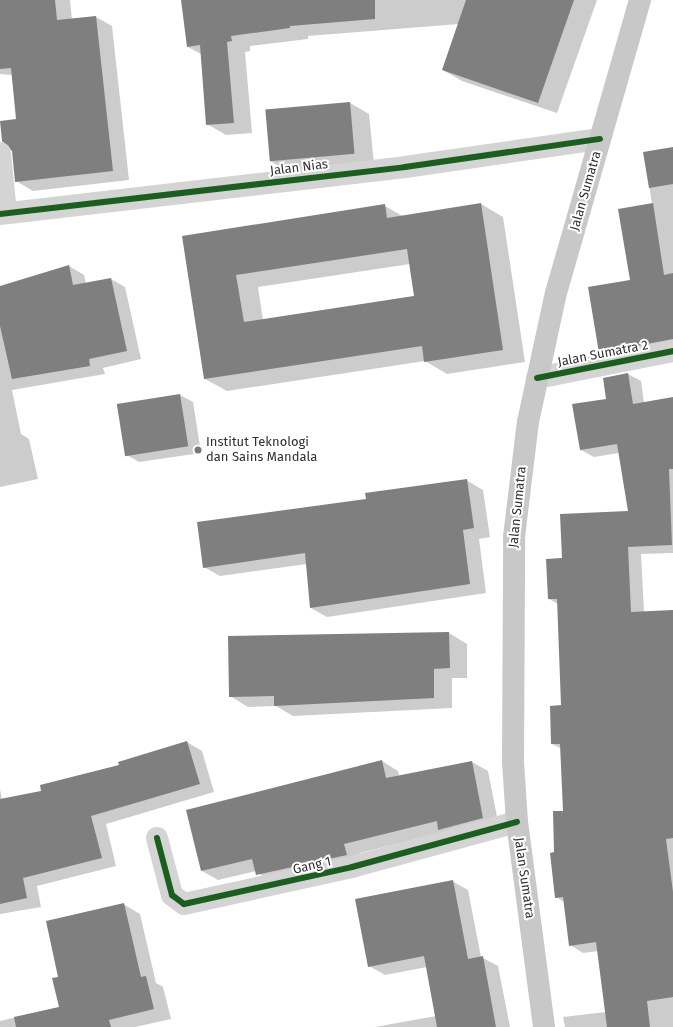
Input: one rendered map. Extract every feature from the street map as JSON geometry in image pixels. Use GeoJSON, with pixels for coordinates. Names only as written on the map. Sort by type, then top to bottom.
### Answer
{"type":"FeatureCollection","features":[{"type":"Feature","properties":{"kind":"main road","name":"Jalan Sumatra"},"geometry":{"type":"LineString","coordinates":[[544,1027],[516,822],[513,762],[514,537],[528,422],[556,293],[640,0]]}},
{"type":"Feature","properties":{"kind":"street","name":"Jalan Nias"},"geometry":{"type":"LineString","coordinates":[[3,214],[405,167],[600,139]]}},
{"type":"Feature","properties":{"kind":"street"},"geometry":{"type":"LineString","coordinates":[[0,153],[3,214]]}},
{"type":"Feature","properties":{"kind":"street","name":"Jalan Sumatra 2"},"geometry":{"type":"LineString","coordinates":[[537,378],[673,351]]}},
{"type":"Feature","properties":{"kind":"street","name":"Gang 1"},"geometry":{"type":"LineString","coordinates":[[157,838],[172,895],[184,904],[352,867],[516,822]]}},
{"type":"Feature","properties":{"kind":"building"},"geometry":{"type":"Polygon","coordinates":[[[0,0],[55,0],[57,20],[96,16],[113,171],[15,182],[12,151],[2,141],[0,121],[16,119],[11,68],[0,69],[0,0]]]}},
{"type":"Feature","properties":{"kind":"building"},"geometry":{"type":"Polygon","coordinates":[[[181,0],[375,0],[375,19],[290,26],[290,28],[231,36],[232,41],[227,42],[234,123],[206,125],[200,45],[187,47],[181,0]]]}},
{"type":"Feature","properties":{"kind":"building"},"geometry":{"type":"Polygon","coordinates":[[[466,0],[574,0],[538,103],[442,70],[466,0]]]}},
{"type":"Feature","properties":{"kind":"building"},"geometry":{"type":"Polygon","coordinates":[[[350,102],[355,154],[270,161],[265,109],[350,102]]]}},
{"type":"Feature","properties":{"kind":"building"},"geometry":{"type":"Polygon","coordinates":[[[673,147],[673,184],[649,188],[643,152],[673,147]]]}},
{"type":"Feature","properties":{"kind":"building"},"geometry":{"type":"Polygon","coordinates":[[[481,203],[503,350],[424,362],[422,346],[204,379],[182,236],[385,204],[387,218],[481,203]],[[407,249],[236,275],[244,322],[414,296],[407,249]]]}},
{"type":"Feature","properties":{"kind":"building"},"geometry":{"type":"Polygon","coordinates":[[[653,203],[664,275],[673,273],[673,339],[599,353],[588,287],[630,280],[618,209],[653,203]]]}},
{"type":"Feature","properties":{"kind":"building"},"geometry":{"type":"Polygon","coordinates":[[[69,265],[73,285],[111,278],[127,351],[89,359],[90,366],[12,379],[0,326],[0,286],[69,265]]]}},
{"type":"Feature","properties":{"kind":"building"},"geometry":{"type":"Polygon","coordinates":[[[628,373],[633,404],[673,397],[673,469],[669,469],[672,545],[628,547],[631,612],[673,610],[673,838],[666,839],[673,892],[673,997],[647,1001],[650,1027],[607,1027],[596,942],[569,946],[563,897],[555,898],[550,853],[554,852],[553,811],[563,811],[560,744],[551,744],[550,706],[561,705],[557,599],[548,599],[546,559],[562,558],[560,514],[628,511],[617,444],[580,450],[572,404],[606,399],[603,378],[628,373]]]}},
{"type":"Feature","properties":{"kind":"building"},"geometry":{"type":"Polygon","coordinates":[[[180,394],[188,446],[125,456],[117,404],[180,394]]]}},
{"type":"Feature","properties":{"kind":"building"},"geometry":{"type":"Polygon","coordinates":[[[467,479],[474,528],[463,530],[470,584],[310,608],[305,553],[203,568],[197,522],[366,499],[365,493],[467,479]]]}},
{"type":"Feature","properties":{"kind":"building"},"geometry":{"type":"Polygon","coordinates":[[[449,632],[450,668],[434,669],[434,698],[274,706],[274,696],[229,697],[228,636],[449,632]]]}},
{"type":"Feature","properties":{"kind":"building"},"geometry":{"type":"Polygon","coordinates":[[[187,741],[200,784],[91,816],[102,858],[23,878],[27,898],[0,904],[0,799],[41,791],[40,785],[119,765],[118,762],[187,741]]]}},
{"type":"Feature","properties":{"kind":"building"},"geometry":{"type":"Polygon","coordinates":[[[382,760],[386,778],[472,761],[483,818],[438,830],[437,821],[344,844],[347,855],[256,875],[252,859],[201,871],[186,810],[382,760]]]}},
{"type":"Feature","properties":{"kind":"building"},"geometry":{"type":"Polygon","coordinates":[[[453,880],[468,959],[483,956],[496,1027],[437,1027],[424,956],[368,967],[355,899],[453,880]]]}},
{"type":"Feature","properties":{"kind":"building"},"geometry":{"type":"Polygon","coordinates":[[[124,903],[141,977],[146,976],[154,1009],[109,1020],[111,1027],[16,1027],[14,1017],[59,1007],[52,978],[58,977],[46,921],[124,903]]]}},
{"type":"Feature","properties":{"kind":"cycle path"},"geometry":{"type":"LineString","coordinates":[[0,214],[405,167],[600,139]]}},
{"type":"Feature","properties":{"kind":"cycle path"},"geometry":{"type":"LineString","coordinates":[[537,378],[673,351]]}},
{"type":"Feature","properties":{"kind":"cycle path"},"geometry":{"type":"LineString","coordinates":[[157,838],[172,895],[184,904],[352,867],[517,822]]}},
{"type":"Feature","properties":{"kind":"place","name":"Institut Teknologi dan Sains Mandala"},"geometry":{"type":"Point","coordinates":[198,450]}}]}
